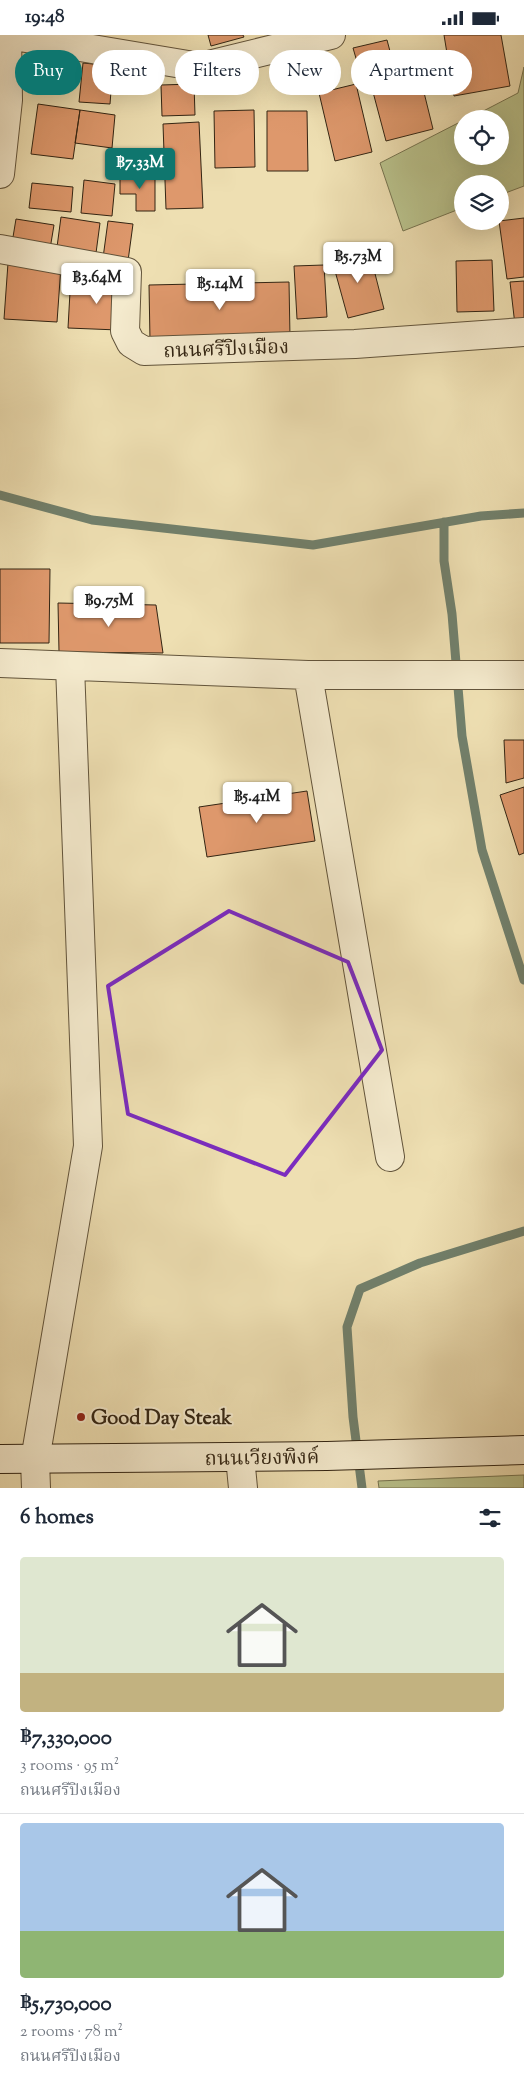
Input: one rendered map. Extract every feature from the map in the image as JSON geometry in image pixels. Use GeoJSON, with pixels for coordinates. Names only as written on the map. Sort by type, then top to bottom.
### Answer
{"type":"FeatureCollection","features":[{"type":"Feature","properties":{"kind":"street"},"geometry":{"type":"LineString","coordinates":[[0,174],[8,100],[8,35],[200,67],[331,35]]}},
{"type":"Feature","properties":{"kind":"street","name":"ถนนศรีปิงเมือง"},"geometry":{"type":"LineString","coordinates":[[0,249],[127,272],[125,331],[131,343],[144,351],[355,344],[524,332]]}},
{"type":"Feature","properties":{"kind":"street"},"geometry":{"type":"LineString","coordinates":[[0,663],[308,675],[524,675]]}},
{"type":"Feature","properties":{"kind":"street"},"geometry":{"type":"LineString","coordinates":[[36,1488],[35,1460],[88,1146],[70,666]]}},
{"type":"Feature","properties":{"kind":"street"},"geometry":{"type":"LineString","coordinates":[[308,675],[390,1157]]}},
{"type":"Feature","properties":{"kind":"street","name":"ถนนเวียงพิงค์"},"geometry":{"type":"LineString","coordinates":[[0,1459],[327,1456],[524,1450]]}},
{"type":"Feature","properties":{"kind":"street"},"geometry":{"type":"LineString","coordinates":[[240,1457],[243,1488]]}},
{"type":"Feature","properties":{"kind":"highlighted area"},"geometry":{"type":"Polygon","coordinates":[[[229,911],[348,962],[382,1050],[285,1175],[128,1114],[108,986],[229,911]]]}},
{"type":"Feature","properties":{"kind":"green space"},"geometry":{"type":"Polygon","coordinates":[[[524,67],[524,186],[509,192],[509,175],[454,175],[454,211],[403,231],[380,163],[454,125],[454,165],[509,165],[509,110],[485,110],[518,93],[524,67]]]}},
{"type":"Feature","properties":{"kind":"green space"},"geometry":{"type":"Polygon","coordinates":[[[524,1475],[524,1488],[379,1488],[378,1481],[524,1475]]]}},
{"type":"Feature","properties":{"kind":"building"},"geometry":{"type":"Polygon","coordinates":[[[208,35],[243,35],[244,37],[211,46],[208,35]]]}},
{"type":"Feature","properties":{"kind":"building"},"geometry":{"type":"Polygon","coordinates":[[[444,35],[501,35],[510,86],[472,93],[472,50],[446,50],[444,35]]]}},
{"type":"Feature","properties":{"kind":"building"},"geometry":{"type":"Polygon","coordinates":[[[387,40],[390,50],[354,50],[353,48],[387,40]]]}},
{"type":"Feature","properties":{"kind":"building"},"geometry":{"type":"Polygon","coordinates":[[[83,63],[92,64],[92,95],[111,95],[110,104],[79,102],[80,95],[82,95],[83,63]]]}},
{"type":"Feature","properties":{"kind":"building"},"geometry":{"type":"Polygon","coordinates":[[[165,85],[175,85],[175,95],[194,95],[195,115],[162,116],[161,95],[165,95],[165,85]]]}},
{"type":"Feature","properties":{"kind":"building"},"geometry":{"type":"Polygon","coordinates":[[[351,85],[351,95],[359,95],[372,152],[335,161],[319,95],[341,95],[341,88],[351,85]]]}},
{"type":"Feature","properties":{"kind":"building"},"geometry":{"type":"Polygon","coordinates":[[[374,95],[425,95],[433,129],[386,141],[374,95]]]}},
{"type":"Feature","properties":{"kind":"building"},"geometry":{"type":"Polygon","coordinates":[[[38,104],[80,110],[73,159],[31,154],[38,104]]]}},
{"type":"Feature","properties":{"kind":"building"},"geometry":{"type":"Polygon","coordinates":[[[80,110],[115,115],[112,148],[75,143],[80,110]]]}},
{"type":"Feature","properties":{"kind":"building"},"geometry":{"type":"Polygon","coordinates":[[[254,110],[255,167],[215,168],[214,111],[254,110]]]}},
{"type":"Feature","properties":{"kind":"building"},"geometry":{"type":"Polygon","coordinates":[[[267,111],[307,111],[308,171],[267,171],[267,111]]]}},
{"type":"Feature","properties":{"kind":"building"},"geometry":{"type":"Polygon","coordinates":[[[199,122],[203,208],[166,209],[163,124],[199,122]]]}},
{"type":"Feature","properties":{"kind":"building"},"geometry":{"type":"Polygon","coordinates":[[[120,175],[155,175],[155,211],[136,211],[136,194],[120,194],[120,175]]]}},
{"type":"Feature","properties":{"kind":"building"},"geometry":{"type":"Polygon","coordinates":[[[84,180],[115,184],[112,216],[81,213],[84,180]]]}},
{"type":"Feature","properties":{"kind":"building"},"geometry":{"type":"Polygon","coordinates":[[[32,183],[73,187],[71,212],[29,208],[32,183]]]}},
{"type":"Feature","properties":{"kind":"building"},"geometry":{"type":"Polygon","coordinates":[[[61,217],[100,223],[96,253],[57,247],[61,217]]]}},
{"type":"Feature","properties":{"kind":"building"},"geometry":{"type":"Polygon","coordinates":[[[524,218],[524,277],[507,279],[500,230],[509,230],[509,220],[524,218]]]}},
{"type":"Feature","properties":{"kind":"building"},"geometry":{"type":"Polygon","coordinates":[[[16,219],[54,225],[50,249],[12,243],[16,219]]]}},
{"type":"Feature","properties":{"kind":"building"},"geometry":{"type":"Polygon","coordinates":[[[108,221],[133,224],[128,261],[103,258],[108,221]]]}},
{"type":"Feature","properties":{"kind":"building"},"geometry":{"type":"Polygon","coordinates":[[[369,250],[384,309],[348,318],[332,260],[369,250]]]}},
{"type":"Feature","properties":{"kind":"building"},"geometry":{"type":"Polygon","coordinates":[[[492,260],[494,311],[457,312],[456,261],[492,260]]]}},
{"type":"Feature","properties":{"kind":"building"},"geometry":{"type":"Polygon","coordinates":[[[8,263],[61,266],[57,322],[4,319],[8,263]]]}},
{"type":"Feature","properties":{"kind":"building"},"geometry":{"type":"Polygon","coordinates":[[[324,265],[327,317],[297,319],[294,266],[324,265]]]}},
{"type":"Feature","properties":{"kind":"building"},"geometry":{"type":"Polygon","coordinates":[[[97,272],[120,273],[118,330],[68,328],[70,292],[96,294],[97,272]]]}},
{"type":"Feature","properties":{"kind":"building"},"geometry":{"type":"Polygon","coordinates":[[[524,281],[524,324],[515,325],[510,282],[524,281]]]}},
{"type":"Feature","properties":{"kind":"building"},"geometry":{"type":"Polygon","coordinates":[[[289,282],[290,337],[150,340],[149,285],[289,282]]]}},
{"type":"Feature","properties":{"kind":"building"},"geometry":{"type":"Polygon","coordinates":[[[0,569],[50,569],[49,643],[0,643],[0,569]]]}},
{"type":"Feature","properties":{"kind":"building"},"geometry":{"type":"Polygon","coordinates":[[[58,603],[156,605],[163,653],[59,652],[58,603]]]}},
{"type":"Feature","properties":{"kind":"building"},"geometry":{"type":"Polygon","coordinates":[[[504,740],[524,740],[524,778],[506,783],[504,740]]]}},
{"type":"Feature","properties":{"kind":"building"},"geometry":{"type":"Polygon","coordinates":[[[524,787],[524,853],[519,855],[500,795],[524,787]]]}},
{"type":"Feature","properties":{"kind":"building"},"geometry":{"type":"Polygon","coordinates":[[[307,791],[315,841],[207,857],[199,807],[307,791]]]}},
{"type":"Feature","properties":{"kind":"waterway"},"geometry":{"type":"LineString","coordinates":[[0,495],[92,520],[313,545],[481,516],[524,513]]}},
{"type":"Feature","properties":{"kind":"waterway"},"geometry":{"type":"LineString","coordinates":[[444,522],[444,561],[452,614],[462,736],[482,850],[524,980]]}},
{"type":"Feature","properties":{"kind":"waterway"},"geometry":{"type":"LineString","coordinates":[[362,1488],[353,1417],[347,1327],[360,1289],[420,1263],[524,1231]]}},
{"type":"Feature","properties":{"kind":"place","name":"Good Day Steak"},"geometry":{"type":"Point","coordinates":[81,1417]}}]}
